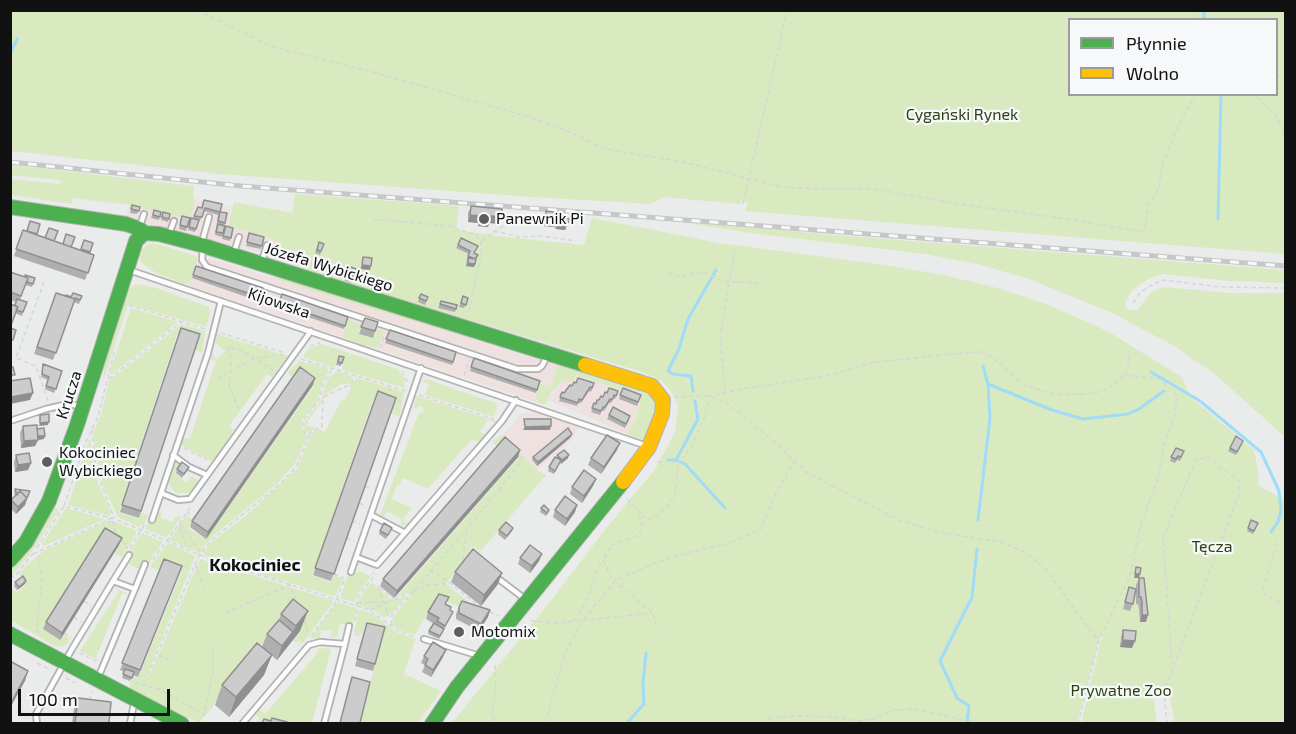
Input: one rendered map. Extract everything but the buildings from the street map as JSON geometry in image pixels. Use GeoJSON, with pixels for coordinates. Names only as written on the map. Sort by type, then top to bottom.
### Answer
{"type":"FeatureCollection","features":[{"type":"Feature","properties":{"kind":"street","name":"Józefa Wybickiego"},"geometry":{"type":"LineString","coordinates":[[10,207],[101,219],[203,245],[651,386],[663,400],[662,414],[649,447]]}},
{"type":"Feature","properties":{"kind":"street","name":"Krucza"},"geometry":{"type":"LineString","coordinates":[[10,560],[26,542],[46,508],[83,407],[126,269],[142,231]]}},
{"type":"Feature","properties":{"kind":"street"},"geometry":{"type":"LineString","coordinates":[[432,723],[457,687],[637,465],[649,447]]}},
{"type":"Feature","properties":{"kind":"street"},"geometry":{"type":"LineString","coordinates":[[10,633],[64,663],[95,686],[135,700],[182,723]]}},
{"type":"Feature","properties":{"kind":"lane"},"geometry":{"type":"LineString","coordinates":[[142,231],[144,214]]}},
{"type":"Feature","properties":{"kind":"lane"},"geometry":{"type":"LineString","coordinates":[[209,217],[202,260],[207,267],[517,369],[532,370],[542,366],[548,352]]}},
{"type":"Feature","properties":{"kind":"lane"},"geometry":{"type":"LineString","coordinates":[[168,236],[174,221]]}},
{"type":"Feature","properties":{"kind":"lane"},"geometry":{"type":"LineString","coordinates":[[233,255],[239,237]]}},
{"type":"Feature","properties":{"kind":"lane"},"geometry":{"type":"LineString","coordinates":[[261,263],[267,245]]}},
{"type":"Feature","properties":{"kind":"lane","name":"Kijowska"},"geometry":{"type":"LineString","coordinates":[[126,269],[649,447]]}},
{"type":"Feature","properties":{"kind":"lane"},"geometry":{"type":"LineString","coordinates":[[152,520],[208,353],[221,301]]}},
{"type":"Feature","properties":{"kind":"lane"},"geometry":{"type":"LineString","coordinates":[[161,493],[178,500],[190,500],[311,331]]}},
{"type":"Feature","properties":{"kind":"lane"},"geometry":{"type":"LineString","coordinates":[[351,572],[421,368]]}},
{"type":"Feature","properties":{"kind":"lane"},"geometry":{"type":"LineString","coordinates":[[357,557],[377,565],[502,421],[516,400]]}},
{"type":"Feature","properties":{"kind":"lane"},"geometry":{"type":"LineString","coordinates":[[10,421],[68,404],[83,407]]}},
{"type":"Feature","properties":{"kind":"lane"},"geometry":{"type":"LineString","coordinates":[[173,455],[189,467],[207,475]]}},
{"type":"Feature","properties":{"kind":"lane"},"geometry":{"type":"LineString","coordinates":[[371,515],[405,533]]}},
{"type":"Feature","properties":{"kind":"lane"},"geometry":{"type":"LineString","coordinates":[[37,723],[36,714],[128,552]]}},
{"type":"Feature","properties":{"kind":"lane"},"geometry":{"type":"LineString","coordinates":[[95,686],[135,589],[148,564]]}},
{"type":"Feature","properties":{"kind":"lane"},"geometry":{"type":"LineString","coordinates":[[495,576],[528,601]]}},
{"type":"Feature","properties":{"kind":"lane"},"geometry":{"type":"LineString","coordinates":[[113,581],[135,589]]}},
{"type":"Feature","properties":{"kind":"lane"},"geometry":{"type":"LineString","coordinates":[[324,723],[349,626]]}},
{"type":"Feature","properties":{"kind":"lane"},"geometry":{"type":"LineString","coordinates":[[424,639],[482,657]]}},
{"type":"Feature","properties":{"kind":"lane"},"geometry":{"type":"LineString","coordinates":[[243,723],[309,645],[315,642],[345,644]]}},
{"type":"Feature","properties":{"kind":"lane"},"geometry":{"type":"LineString","coordinates":[[130,723],[135,700]]}},
{"type":"Feature","properties":{"kind":"path"},"geometry":{"type":"LineString","coordinates":[[197,10],[271,46],[533,118],[605,149],[683,162],[782,187],[873,189],[1144,232],[1148,206],[1159,188],[1162,165],[1179,124],[1195,96]]}},
{"type":"Feature","properties":{"kind":"path"},"geometry":{"type":"LineString","coordinates":[[743,204],[787,10]]}},
{"type":"Feature","properties":{"kind":"path"},"geometry":{"type":"LineString","coordinates":[[1253,96],[1275,115],[1283,129],[1286,143]]}},
{"type":"Feature","properties":{"kind":"path"},"geometry":{"type":"LineString","coordinates":[[373,219],[449,226],[476,235],[481,242]]}},
{"type":"Feature","properties":{"kind":"path"},"geometry":{"type":"LineString","coordinates":[[465,326],[473,297],[481,242],[493,232],[521,219]]}},
{"type":"Feature","properties":{"kind":"path"},"geometry":{"type":"LineString","coordinates":[[493,232],[518,237],[542,236],[576,241]]}},
{"type":"Feature","properties":{"kind":"path"},"geometry":{"type":"LineString","coordinates":[[725,393],[720,335],[735,250]]}},
{"type":"Feature","properties":{"kind":"path"},"geometry":{"type":"LineString","coordinates":[[304,277],[313,259],[321,258],[362,273],[377,282],[382,290],[381,301]]}},
{"type":"Feature","properties":{"kind":"path"},"geometry":{"type":"LineString","coordinates":[[668,273],[681,277],[695,273],[707,273],[729,282],[759,283]]}},
{"type":"Feature","properties":{"kind":"path"},"geometry":{"type":"LineString","coordinates":[[1133,303],[1141,292],[1164,280],[1221,287],[1286,288]]}},
{"type":"Feature","properties":{"kind":"path"},"geometry":{"type":"LineString","coordinates":[[44,282],[16,358],[36,366],[50,408]]}},
{"type":"Feature","properties":{"kind":"path"},"geometry":{"type":"LineString","coordinates":[[263,315],[272,288]]}},
{"type":"Feature","properties":{"kind":"path"},"geometry":{"type":"LineString","coordinates":[[129,305],[291,355],[255,358],[217,379]]}},
{"type":"Feature","properties":{"kind":"path"},"geometry":{"type":"LineString","coordinates":[[108,380],[181,322]]}},
{"type":"Feature","properties":{"kind":"path"},"geometry":{"type":"LineString","coordinates":[[378,354],[387,326]]}},
{"type":"Feature","properties":{"kind":"path"},"geometry":{"type":"LineString","coordinates":[[307,348],[321,343]]}},
{"type":"Feature","properties":{"kind":"path"},"geometry":{"type":"LineString","coordinates":[[239,409],[229,386],[231,361],[228,347],[241,350],[279,375]]}},
{"type":"Feature","properties":{"kind":"path"},"geometry":{"type":"LineString","coordinates":[[10,578],[18,573],[33,554],[64,506],[98,417],[115,348]]}},
{"type":"Feature","properties":{"kind":"path"},"geometry":{"type":"LineString","coordinates":[[674,397],[710,396],[827,376],[869,363],[972,352],[983,352],[1024,385],[1050,394],[1095,393],[1108,389],[1124,375],[1129,363],[1128,349]]}},
{"type":"Feature","properties":{"kind":"path"},"geometry":{"type":"LineString","coordinates":[[296,362],[303,353]]}},
{"type":"Feature","properties":{"kind":"path"},"geometry":{"type":"LineString","coordinates":[[461,382],[471,354]]}},
{"type":"Feature","properties":{"kind":"path"},"geometry":{"type":"LineString","coordinates":[[299,358],[502,421]]}},
{"type":"Feature","properties":{"kind":"path"},"geometry":{"type":"LineString","coordinates":[[309,435],[304,432],[303,421],[319,400],[325,380],[333,369]]}},
{"type":"Feature","properties":{"kind":"path"},"geometry":{"type":"LineString","coordinates":[[406,391],[408,383],[401,369],[419,375]]}},
{"type":"Feature","properties":{"kind":"path"},"geometry":{"type":"LineString","coordinates":[[1078,723],[1099,640],[1131,574],[1140,527],[1158,478],[1177,395],[1159,379],[1124,375]]}},
{"type":"Feature","properties":{"kind":"path"},"geometry":{"type":"LineString","coordinates":[[148,675],[200,554],[213,539],[290,474],[296,467],[312,430],[322,426],[325,396],[349,385],[357,376]]}},
{"type":"Feature","properties":{"kind":"path"},"geometry":{"type":"LineString","coordinates":[[388,385],[402,403],[403,399]]}},
{"type":"Feature","properties":{"kind":"path"},"geometry":{"type":"LineString","coordinates":[[710,396],[728,404],[771,439],[806,472],[899,520],[937,532],[1000,542],[1026,552],[1048,571],[1099,640]]}},
{"type":"Feature","properties":{"kind":"path"},"geometry":{"type":"LineString","coordinates":[[627,499],[647,520],[658,516],[675,496],[678,465],[692,445],[710,396]]}},
{"type":"Feature","properties":{"kind":"path"},"geometry":{"type":"LineString","coordinates":[[92,430],[98,472],[115,530],[128,552],[141,530]]}},
{"type":"Feature","properties":{"kind":"path"},"geometry":{"type":"LineString","coordinates":[[177,445],[215,464]]}},
{"type":"Feature","properties":{"kind":"path"},"geometry":{"type":"LineString","coordinates":[[382,619],[392,615],[431,571],[519,464],[520,456],[512,449]]}},
{"type":"Feature","properties":{"kind":"path"},"geometry":{"type":"LineString","coordinates":[[1167,723],[1164,692],[1172,664],[1240,491],[1236,478],[1208,457],[1196,459],[1163,538],[1172,664]]}},
{"type":"Feature","properties":{"kind":"path"},"geometry":{"type":"LineString","coordinates":[[657,462],[672,461],[678,465]]}},
{"type":"Feature","properties":{"kind":"path"},"geometry":{"type":"LineString","coordinates":[[545,723],[565,654],[584,620],[615,581],[655,563],[727,544],[759,530],[778,489],[794,462]]}},
{"type":"Feature","properties":{"kind":"path"},"geometry":{"type":"LineString","coordinates":[[365,486],[376,490]]}},
{"type":"Feature","properties":{"kind":"path"},"geometry":{"type":"LineString","coordinates":[[359,503],[370,508]]}},
{"type":"Feature","properties":{"kind":"path"},"geometry":{"type":"LineString","coordinates":[[148,564],[192,504]]}},
{"type":"Feature","properties":{"kind":"path"},"geometry":{"type":"LineString","coordinates":[[64,506],[113,518],[187,550],[370,610],[405,635],[424,639]]}},
{"type":"Feature","properties":{"kind":"path"},"geometry":{"type":"LineString","coordinates":[[187,512],[196,518]]}},
{"type":"Feature","properties":{"kind":"path"},"geometry":{"type":"LineString","coordinates":[[574,621],[588,599],[596,572],[612,545],[636,536],[641,531],[642,523],[639,514]]}},
{"type":"Feature","properties":{"kind":"path"},"geometry":{"type":"LineString","coordinates":[[33,554],[113,518]]}},
{"type":"Feature","properties":{"kind":"path"},"geometry":{"type":"LineString","coordinates":[[352,521],[364,525]]}},
{"type":"Feature","properties":{"kind":"path"},"geometry":{"type":"LineString","coordinates":[[179,523],[200,554]]}},
{"type":"Feature","properties":{"kind":"path"},"geometry":{"type":"LineString","coordinates":[[179,523],[187,550]]}},
{"type":"Feature","properties":{"kind":"path"},"geometry":{"type":"LineString","coordinates":[[463,559],[466,528]]}},
{"type":"Feature","properties":{"kind":"path"},"geometry":{"type":"LineString","coordinates":[[346,538],[357,543]]}},
{"type":"Feature","properties":{"kind":"path"},"geometry":{"type":"LineString","coordinates":[[1277,542],[1263,589],[1265,594],[1286,604]]}},
{"type":"Feature","properties":{"kind":"path"},"geometry":{"type":"LineString","coordinates":[[33,634],[38,637],[37,624],[42,581],[38,552]]}},
{"type":"Feature","properties":{"kind":"path"},"geometry":{"type":"LineString","coordinates":[[603,560],[615,581],[653,613],[657,629]]}},
{"type":"Feature","properties":{"kind":"path"},"geometry":{"type":"LineString","coordinates":[[195,563],[204,587]]}},
{"type":"Feature","properties":{"kind":"path"},"geometry":{"type":"LineString","coordinates":[[431,571],[478,606],[502,617]]}},
{"type":"Feature","properties":{"kind":"path"},"geometry":{"type":"LineString","coordinates":[[303,618],[309,638],[337,600],[345,578],[334,574]]}},
{"type":"Feature","properties":{"kind":"path"},"geometry":{"type":"LineString","coordinates":[[370,610],[428,585],[451,584]]}},
{"type":"Feature","properties":{"kind":"path"},"geometry":{"type":"LineString","coordinates":[[290,585],[297,603]]}},
{"type":"Feature","properties":{"kind":"path"},"geometry":{"type":"LineString","coordinates":[[225,613],[290,585]]}},
{"type":"Feature","properties":{"kind":"path"},"geometry":{"type":"LineString","coordinates":[[389,617],[378,586],[393,600]]}},
{"type":"Feature","properties":{"kind":"path"},"geometry":{"type":"LineString","coordinates":[[84,601],[92,607]]}},
{"type":"Feature","properties":{"kind":"path"},"geometry":{"type":"LineString","coordinates":[[356,603],[384,603]]}},
{"type":"Feature","properties":{"kind":"path"},"geometry":{"type":"LineString","coordinates":[[531,621],[574,621],[653,613]]}},
{"type":"Feature","properties":{"kind":"path"},"geometry":{"type":"LineString","coordinates":[[391,626],[392,615]]}},
{"type":"Feature","properties":{"kind":"path"},"geometry":{"type":"LineString","coordinates":[[74,617],[82,623]]}},
{"type":"Feature","properties":{"kind":"path"},"geometry":{"type":"LineString","coordinates":[[64,633],[72,638],[68,646],[104,665]]}},
{"type":"Feature","properties":{"kind":"path"},"geometry":{"type":"LineString","coordinates":[[351,633],[363,636]]}},
{"type":"Feature","properties":{"kind":"path"},"geometry":{"type":"LineString","coordinates":[[294,639],[302,646]]}},
{"type":"Feature","properties":{"kind":"path"},"geometry":{"type":"LineString","coordinates":[[134,682],[159,689],[204,715],[213,671],[213,644]]}},
{"type":"Feature","properties":{"kind":"path"},"geometry":{"type":"LineString","coordinates":[[157,655],[171,660]]}},
{"type":"Feature","properties":{"kind":"path"},"geometry":{"type":"LineString","coordinates":[[495,665],[496,689],[492,714],[496,723]]}},
{"type":"Feature","properties":{"kind":"path"},"geometry":{"type":"LineString","coordinates":[[87,704],[95,686]]}},
{"type":"Feature","properties":{"kind":"path"},"geometry":{"type":"LineString","coordinates":[[762,723],[770,718],[798,716],[834,717],[859,721],[877,718],[893,710],[914,709],[981,723]]}},
{"type":"Feature","properties":{"kind":"shaded area"},"geometry":{"type":"Polygon","coordinates":[[[196,200],[231,207],[228,226],[265,236],[281,244],[278,257],[125,218],[129,205],[190,219],[196,200]]]}},
{"type":"Feature","properties":{"kind":"shaded area"},"geometry":{"type":"Polygon","coordinates":[[[209,258],[532,358],[558,363],[550,388],[541,385],[537,399],[539,403],[184,284],[190,282],[197,260],[209,258]]]}},
{"type":"Feature","properties":{"kind":"shaded area"},"geometry":{"type":"Polygon","coordinates":[[[576,375],[641,398],[636,418],[627,434],[548,400],[565,379],[576,375]]]}},
{"type":"Feature","properties":{"kind":"shaded area"},"geometry":{"type":"Polygon","coordinates":[[[522,413],[550,415],[580,426],[574,438],[537,470],[503,435],[522,413]]]}},
{"type":"Feature","properties":{"kind":"green space","name":"Cygański Rynek"},"geometry":{"type":"Polygon","coordinates":[[[11,10],[1285,11],[1285,254],[745,211],[748,202],[742,201],[739,204],[664,197],[651,204],[219,174],[11,151],[11,10]]]}},
{"type":"Feature","properties":{"kind":"green space"},"geometry":{"type":"Polygon","coordinates":[[[11,165],[194,186],[193,197],[196,200],[190,219],[129,205],[72,198],[72,204],[11,195],[11,179],[60,184],[61,180],[11,175],[11,165]]]}},
{"type":"Feature","properties":{"kind":"green space"},"geometry":{"type":"Polygon","coordinates":[[[295,194],[459,206],[456,230],[496,236],[584,245],[592,218],[719,243],[944,275],[1001,289],[1049,305],[1109,332],[1183,378],[1189,396],[1254,450],[1259,478],[1257,485],[1285,500],[1285,723],[1175,723],[1168,691],[1153,694],[1157,723],[1081,723],[1107,624],[1099,640],[1077,723],[452,723],[654,471],[675,432],[678,406],[672,392],[661,380],[642,372],[324,276],[278,257],[281,244],[265,236],[228,226],[234,202],[292,213],[295,194]]]}},
{"type":"Feature","properties":{"kind":"green space"},"geometry":{"type":"Polygon","coordinates":[[[661,219],[846,236],[1285,270],[1285,283],[1230,281],[1162,274],[1150,278],[1132,290],[1125,303],[1126,308],[1138,310],[1151,292],[1164,287],[1229,293],[1285,293],[1285,437],[1217,376],[1176,347],[1110,312],[1029,279],[981,265],[925,254],[751,233],[661,219]]]}},
{"type":"Feature","properties":{"kind":"green space"},"geometry":{"type":"Polygon","coordinates":[[[153,243],[196,256],[197,260],[190,282],[184,284],[158,274],[144,265],[140,260],[140,251],[153,243]]]}},
{"type":"Feature","properties":{"kind":"green space"},"geometry":{"type":"Polygon","coordinates":[[[275,275],[538,359],[309,290],[274,278],[275,275]]]}},
{"type":"Feature","properties":{"kind":"green space"},"geometry":{"type":"Polygon","coordinates":[[[136,284],[156,288],[209,307],[210,314],[206,327],[128,304],[103,382],[104,364],[126,292],[136,284]]]}},
{"type":"Feature","properties":{"kind":"green space"},"geometry":{"type":"Polygon","coordinates":[[[131,308],[178,322],[111,375],[110,372],[131,308]]]}},
{"type":"Feature","properties":{"kind":"green space"},"geometry":{"type":"Polygon","coordinates":[[[348,320],[361,324],[358,334],[373,339],[377,329],[383,331],[378,348],[360,345],[343,337],[348,320]]]}},
{"type":"Feature","properties":{"kind":"green space"},"geometry":{"type":"Polygon","coordinates":[[[182,324],[205,331],[202,353],[195,350],[198,340],[177,334],[119,512],[139,519],[141,512],[148,515],[144,524],[139,527],[118,517],[102,484],[93,433],[101,415],[109,381],[182,324]]]}},
{"type":"Feature","properties":{"kind":"green space"},"geometry":{"type":"Polygon","coordinates":[[[217,334],[288,356],[272,377],[267,374],[229,426],[234,430],[213,462],[181,445],[183,438],[190,439],[216,361],[210,359],[211,354],[217,359],[225,351],[215,342],[217,334]]]}},
{"type":"Feature","properties":{"kind":"green space"},"geometry":{"type":"Polygon","coordinates":[[[322,344],[397,369],[405,379],[404,388],[342,370],[344,361],[338,359],[335,368],[303,357],[309,348],[322,344]]]}},
{"type":"Feature","properties":{"kind":"green space"},"geometry":{"type":"Polygon","coordinates":[[[300,361],[327,368],[329,371],[317,402],[302,420],[302,431],[308,436],[294,465],[278,483],[213,536],[199,553],[169,540],[186,515],[193,520],[188,528],[206,539],[314,386],[298,372],[293,377],[287,373],[300,361]]]}},
{"type":"Feature","properties":{"kind":"green space"},"geometry":{"type":"Polygon","coordinates":[[[558,363],[649,393],[655,399],[655,417],[644,441],[627,434],[636,418],[641,398],[629,393],[576,375],[573,383],[565,379],[551,393],[545,405],[539,403],[536,396],[541,384],[550,388],[558,363]]]}},
{"type":"Feature","properties":{"kind":"green space"},"geometry":{"type":"Polygon","coordinates":[[[337,371],[354,377],[348,384],[342,384],[325,394],[308,421],[307,426],[315,428],[309,433],[305,431],[304,423],[321,400],[328,378],[337,371]]]}},
{"type":"Feature","properties":{"kind":"green space"},"geometry":{"type":"Polygon","coordinates":[[[357,378],[404,392],[399,417],[392,413],[394,404],[374,397],[312,575],[331,582],[334,575],[343,579],[336,595],[260,574],[204,555],[203,552],[212,542],[249,513],[297,469],[312,432],[318,429],[325,432],[342,399],[345,400],[351,388],[349,386],[357,378]]]}},
{"type":"Feature","properties":{"kind":"green space"},"geometry":{"type":"Polygon","coordinates":[[[426,379],[498,404],[494,417],[425,395],[429,384],[422,382],[426,379]]]}},
{"type":"Feature","properties":{"kind":"green space"},"geometry":{"type":"Polygon","coordinates":[[[416,396],[496,421],[495,423],[488,420],[479,432],[486,434],[479,441],[471,440],[428,489],[403,478],[399,485],[397,484],[392,499],[412,508],[402,520],[408,524],[401,526],[401,519],[387,511],[384,517],[380,515],[418,415],[424,412],[422,406],[414,408],[416,396]]]}},
{"type":"Feature","properties":{"kind":"green space"},"geometry":{"type":"Polygon","coordinates":[[[503,435],[537,470],[546,475],[480,552],[473,546],[446,584],[476,608],[475,611],[436,599],[415,635],[401,631],[392,625],[393,618],[410,596],[407,593],[396,598],[519,457],[502,442],[498,447],[491,441],[503,435]]]}},
{"type":"Feature","properties":{"kind":"green space"},"geometry":{"type":"Polygon","coordinates":[[[90,438],[94,473],[111,512],[110,516],[68,505],[90,438]]]}},
{"type":"Feature","properties":{"kind":"green space"},"geometry":{"type":"Polygon","coordinates":[[[175,461],[180,465],[175,473],[186,483],[192,476],[199,481],[189,493],[176,493],[171,488],[169,483],[175,461]]]}},
{"type":"Feature","properties":{"kind":"green space"},"geometry":{"type":"Polygon","coordinates":[[[55,507],[59,510],[29,556],[11,576],[11,569],[22,557],[55,507]]]}},
{"type":"Feature","properties":{"kind":"green space"},"geometry":{"type":"Polygon","coordinates":[[[66,508],[105,519],[44,546],[42,544],[66,508]]]}},
{"type":"Feature","properties":{"kind":"green space"},"geometry":{"type":"Polygon","coordinates":[[[158,511],[162,513],[161,518],[172,522],[175,517],[182,516],[165,537],[145,529],[148,522],[153,523],[158,511]]]}},
{"type":"Feature","properties":{"kind":"green space"},"geometry":{"type":"Polygon","coordinates":[[[110,520],[135,530],[136,534],[122,557],[115,553],[120,545],[102,534],[43,629],[60,640],[64,635],[70,639],[67,644],[54,646],[11,620],[10,585],[16,592],[26,585],[19,574],[29,563],[45,550],[110,520]]]}},
{"type":"Feature","properties":{"kind":"green space"},"geometry":{"type":"Polygon","coordinates":[[[142,533],[163,542],[149,563],[144,562],[136,576],[139,569],[127,563],[132,556],[128,553],[142,533]]]}},
{"type":"Feature","properties":{"kind":"green space"},"geometry":{"type":"Polygon","coordinates":[[[168,543],[195,557],[147,675],[149,677],[200,559],[332,600],[333,603],[302,644],[295,638],[301,631],[286,618],[199,723],[131,692],[130,684],[133,676],[138,678],[181,573],[162,564],[159,570],[150,567],[168,543]]]}},
{"type":"Feature","properties":{"kind":"green space"},"geometry":{"type":"Polygon","coordinates":[[[374,570],[355,602],[340,598],[349,572],[363,572],[370,576],[374,570]]]}},
{"type":"Feature","properties":{"kind":"green space"},"geometry":{"type":"Polygon","coordinates":[[[372,582],[391,600],[406,597],[391,614],[383,618],[377,612],[357,604],[372,582]]]}},
{"type":"Feature","properties":{"kind":"green space"},"geometry":{"type":"Polygon","coordinates":[[[114,588],[129,594],[122,593],[96,658],[101,662],[80,651],[119,591],[114,588]]]}},
{"type":"Feature","properties":{"kind":"green space"},"geometry":{"type":"Polygon","coordinates":[[[337,602],[357,608],[352,626],[340,623],[337,637],[331,638],[331,630],[321,630],[320,638],[310,639],[337,602]]]}},
{"type":"Feature","properties":{"kind":"green space"},"geometry":{"type":"Polygon","coordinates":[[[363,610],[396,632],[415,639],[404,674],[441,691],[418,723],[360,723],[383,634],[364,628],[362,634],[354,632],[359,611],[363,610]]]}},
{"type":"Feature","properties":{"kind":"green space"},"geometry":{"type":"Polygon","coordinates":[[[319,648],[331,649],[312,723],[256,723],[259,717],[255,714],[259,709],[265,714],[315,656],[319,648]]]}},
{"type":"Feature","properties":{"kind":"waterway"},"geometry":{"type":"LineString","coordinates":[[1203,10],[1205,18]]}},
{"type":"Feature","properties":{"kind":"waterway"},"geometry":{"type":"LineString","coordinates":[[10,54],[17,39]]}},
{"type":"Feature","properties":{"kind":"waterway"},"geometry":{"type":"LineString","coordinates":[[1218,219],[1221,96]]}},
{"type":"Feature","properties":{"kind":"waterway"},"geometry":{"type":"LineString","coordinates":[[693,391],[691,376],[673,374],[668,371],[679,349],[688,319],[716,270]]}},
{"type":"Feature","properties":{"kind":"waterway"},"geometry":{"type":"LineString","coordinates":[[978,520],[990,418],[988,384],[983,366]]}},
{"type":"Feature","properties":{"kind":"waterway"},"geometry":{"type":"LineString","coordinates":[[1151,372],[1200,401],[1261,452],[1279,491],[1281,511],[1278,522],[1271,532]]}},
{"type":"Feature","properties":{"kind":"waterway"},"geometry":{"type":"LineString","coordinates":[[988,384],[1052,410],[1083,419],[1128,414],[1164,391]]}},
{"type":"Feature","properties":{"kind":"waterway"},"geometry":{"type":"LineString","coordinates":[[668,460],[676,460],[698,419],[695,401]]}},
{"type":"Feature","properties":{"kind":"waterway"},"geometry":{"type":"LineString","coordinates":[[676,460],[685,464],[725,508]]}},
{"type":"Feature","properties":{"kind":"waterway"},"geometry":{"type":"LineString","coordinates":[[967,724],[969,706],[957,698],[940,661],[972,597],[977,549]]}},
{"type":"Feature","properties":{"kind":"waterway"},"geometry":{"type":"LineString","coordinates":[[626,724],[644,704],[643,683],[646,653]]}},
{"type":"Feature","properties":{"kind":"railway"},"geometry":{"type":"LineString","coordinates":[[10,162],[241,186],[1286,266]]}},
{"type":"Feature","properties":{"kind":"traffic: fast"},"geometry":{"type":"LineString","coordinates":[[10,207],[126,224],[144,233],[159,234],[201,245],[585,365]]}},
{"type":"Feature","properties":{"kind":"traffic: fast"},"geometry":{"type":"LineString","coordinates":[[10,560],[26,542],[49,501],[77,425],[136,241],[144,233]]}},
{"type":"Feature","properties":{"kind":"traffic: fast"},"geometry":{"type":"LineString","coordinates":[[432,724],[457,687],[623,482]]}},
{"type":"Feature","properties":{"kind":"traffic: fast"},"geometry":{"type":"LineString","coordinates":[[10,634],[182,724]]}},
{"type":"Feature","properties":{"kind":"traffic: slow"},"geometry":{"type":"LineString","coordinates":[[585,365],[652,386],[663,400],[662,414],[649,447],[623,482]]}},
{"type":"Feature","properties":{"kind":"place","name":"Panewnik Pi"},"geometry":{"type":"Point","coordinates":[484,219]}},
{"type":"Feature","properties":{"kind":"place","name":"Kokociniec Wybickiego"},"geometry":{"type":"Point","coordinates":[47,462]}},
{"type":"Feature","properties":{"kind":"place","name":"Motomix"},"geometry":{"type":"Point","coordinates":[459,632]}},
{"type":"Feature","properties":{"kind":"district","name":"Kokociniec"},"geometry":{"type":"Point","coordinates":[255,565]}},
{"type":"Feature","properties":{"kind":"park label","name":"Tęcza"},"geometry":{"type":"Point","coordinates":[1212,547]}},
{"type":"Feature","properties":{"kind":"park label","name":"Prywatne Zoo"},"geometry":{"type":"Point","coordinates":[1121,691]}}]}
